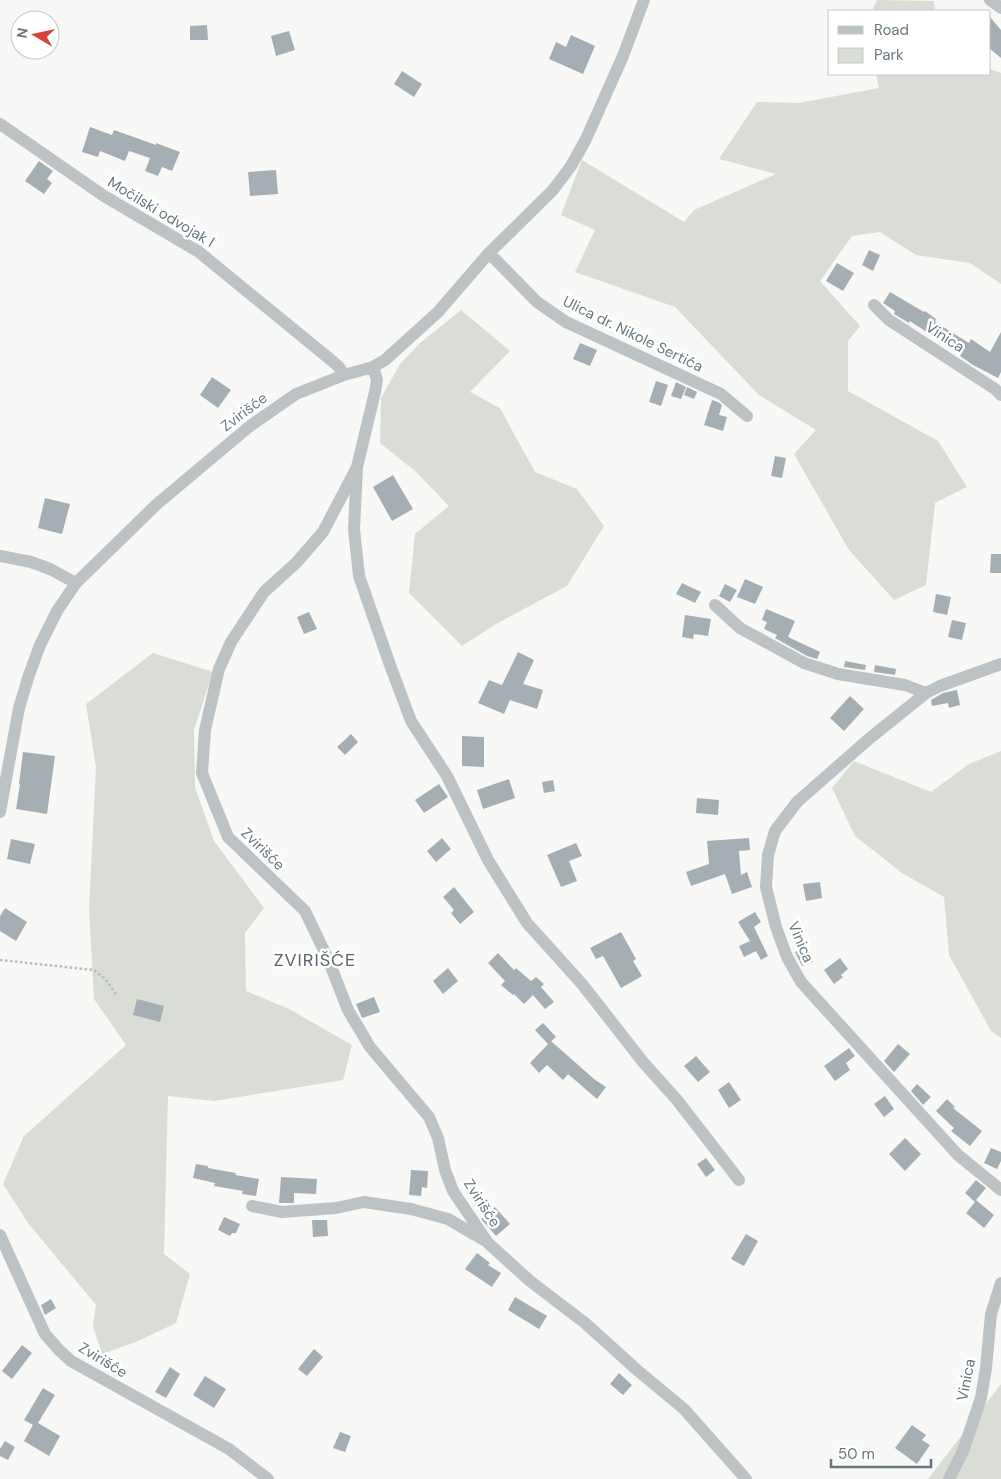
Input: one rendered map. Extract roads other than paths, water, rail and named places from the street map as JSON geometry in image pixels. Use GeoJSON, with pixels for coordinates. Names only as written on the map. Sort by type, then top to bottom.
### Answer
{"type":"FeatureCollection","features":[{"type":"Feature","properties":{"kind":"street"},"geometry":{"type":"LineString","coordinates":[[374,367],[385,360],[438,312],[489,253],[553,190],[571,166],[586,139],[624,56],[644,0]]}},
{"type":"Feature","properties":{"kind":"street"},"geometry":{"type":"LineString","coordinates":[[990,0],[1001,8]]}},
{"type":"Feature","properties":{"kind":"street","name":"Močilski odvojak I"},"geometry":{"type":"LineString","coordinates":[[0,124],[104,196],[199,252],[331,360],[344,375]]}},
{"type":"Feature","properties":{"kind":"street","name":"Ulica dr. Nikole Sertića"},"geometry":{"type":"LineString","coordinates":[[489,253],[537,302],[566,322],[721,394],[747,416]]}},
{"type":"Feature","properties":{"kind":"street","name":"Vinica"},"geometry":{"type":"LineString","coordinates":[[874,304],[889,320],[995,389],[1001,395]]}},
{"type":"Feature","properties":{"kind":"street","name":"Zvirišće"},"geometry":{"type":"LineString","coordinates":[[0,812],[20,708],[29,675],[40,645],[57,611],[76,583],[157,504],[250,426],[296,394],[344,375],[374,367],[377,380],[375,392],[357,467],[354,529],[359,576],[411,721],[447,776],[488,860],[526,923],[582,984],[643,1062],[677,1100],[739,1180]]}},
{"type":"Feature","properties":{"kind":"street","name":"Zvirišće"},"geometry":{"type":"LineString","coordinates":[[357,467],[323,532],[296,563],[264,592],[231,642],[219,669],[205,730],[202,774],[228,837],[305,911],[328,959],[348,1010],[370,1047],[429,1117],[438,1138],[445,1170],[453,1190],[488,1242]]}},
{"type":"Feature","properties":{"kind":"street"},"geometry":{"type":"LineString","coordinates":[[0,556],[31,562],[50,569],[76,583]]}},
{"type":"Feature","properties":{"kind":"street"},"geometry":{"type":"LineString","coordinates":[[716,605],[740,628],[804,663],[838,674],[905,685],[926,692]]}},
{"type":"Feature","properties":{"kind":"street","name":"Vinica"},"geometry":{"type":"LineString","coordinates":[[1001,664],[926,692],[797,802],[775,832],[768,855],[766,887],[776,927],[787,957],[801,982],[958,1155],[1001,1190]]}},
{"type":"Feature","properties":{"kind":"street","name":"Zvirišće"},"geometry":{"type":"LineString","coordinates":[[252,1206],[282,1212],[336,1208],[364,1202],[411,1209],[448,1219],[488,1242],[530,1281],[586,1323],[637,1370],[684,1409],[746,1479]]}},
{"type":"Feature","properties":{"kind":"street","name":"Zvirišće"},"geometry":{"type":"LineString","coordinates":[[0,1235],[46,1334],[71,1361],[229,1449],[268,1479]]}},
{"type":"Feature","properties":{"kind":"street","name":"Vinica"},"geometry":{"type":"LineString","coordinates":[[949,1479],[963,1450],[981,1398],[992,1314],[1001,1283]]}},
{"type":"Feature","properties":{"kind":"district","name":"ZVIRIŠĆE"},"geometry":{"type":"Point","coordinates":[315,960]}}]}
